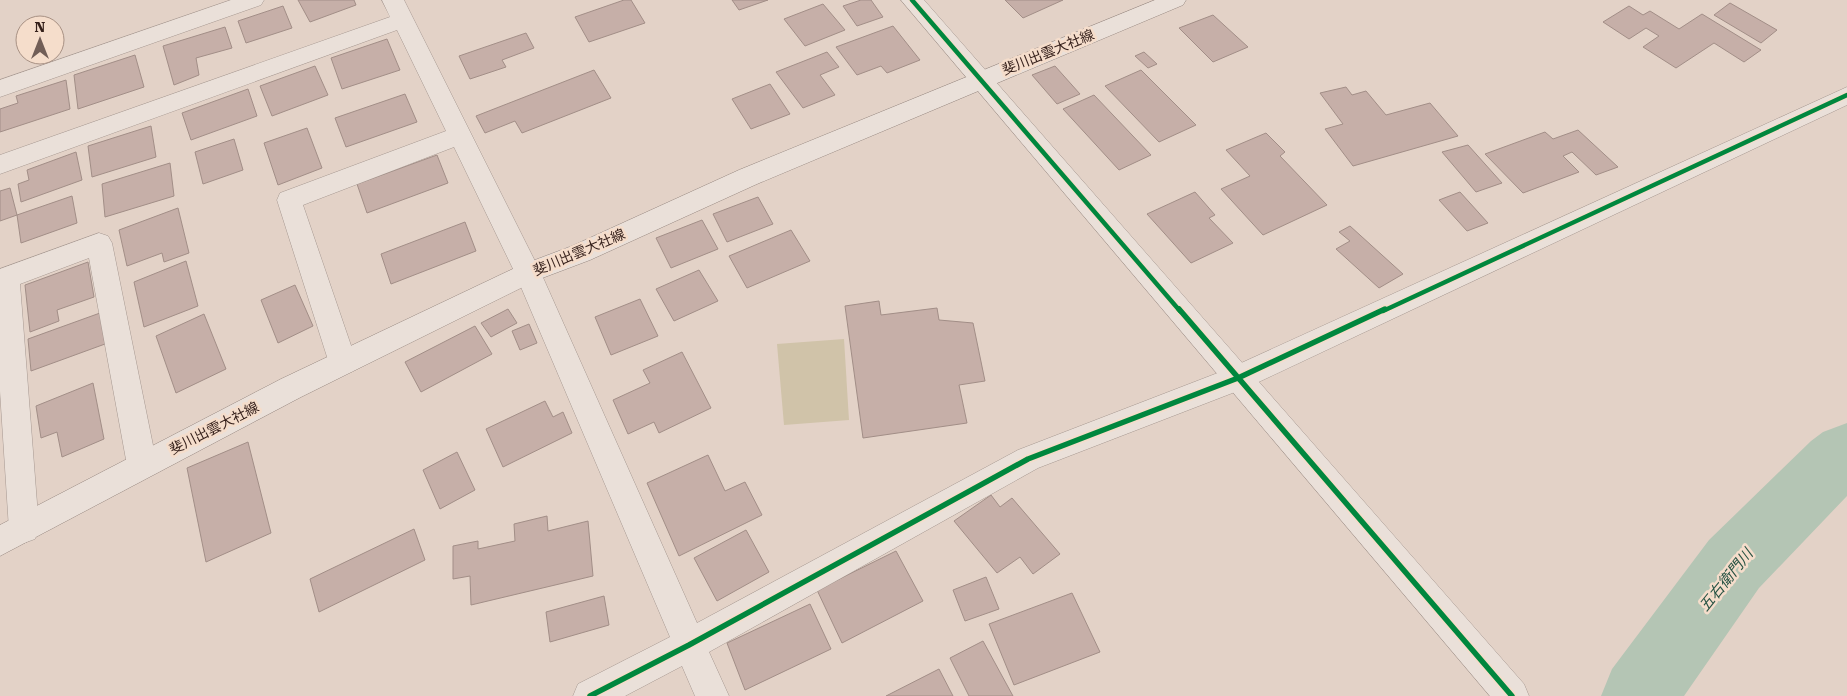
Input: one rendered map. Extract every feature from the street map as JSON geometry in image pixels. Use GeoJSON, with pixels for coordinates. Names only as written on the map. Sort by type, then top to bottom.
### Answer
{"type":"FeatureCollection","features":[{"type":"Feature","properties":{"kind":"street"},"geometry":{"type":"LineString","coordinates":[[0,89],[253,0]]}},
{"type":"Feature","properties":{"kind":"street"},"geometry":{"type":"LineString","coordinates":[[912,0],[1512,696]]}},
{"type":"Feature","properties":{"kind":"street","name":"斐川出雲大社線"},"geometry":{"type":"LineString","coordinates":[[0,541],[142,465],[343,363],[528,273],[581,253],[748,177],[1175,0]]}},
{"type":"Feature","properties":{"kind":"street"},"geometry":{"type":"LineString","coordinates":[[0,165],[398,10],[528,273],[712,696]]}},
{"type":"Feature","properties":{"kind":"street"},"geometry":{"type":"LineString","coordinates":[[590,696],[689,645],[1028,459],[1238,378],[1847,95]]}},
{"type":"Feature","properties":{"kind":"street"},"geometry":{"type":"LineString","coordinates":[[343,363],[288,200],[460,135]]}},
{"type":"Feature","properties":{"kind":"street"},"geometry":{"type":"LineString","coordinates":[[24,529],[6,278],[100,244],[142,465]]}},
{"type":"Feature","properties":{"kind":"shaded area"},"geometry":{"type":"Polygon","coordinates":[[[844,339],[849,420],[784,425],[777,344],[844,339]]]}},
{"type":"Feature","properties":{"kind":"building"},"geometry":{"type":"Polygon","coordinates":[[[298,0],[354,0],[356,5],[310,22],[298,0]]]}},
{"type":"Feature","properties":{"kind":"building"},"geometry":{"type":"Polygon","coordinates":[[[624,0],[631,0],[645,23],[589,42],[575,17],[624,0]]]}},
{"type":"Feature","properties":{"kind":"building"},"geometry":{"type":"Polygon","coordinates":[[[732,0],[768,0],[739,10],[732,0]]]}},
{"type":"Feature","properties":{"kind":"building"},"geometry":{"type":"Polygon","coordinates":[[[861,0],[871,0],[883,17],[857,26],[843,6],[861,0]]]}},
{"type":"Feature","properties":{"kind":"building"},"geometry":{"type":"Polygon","coordinates":[[[1005,0],[1063,0],[1023,18],[1005,0]]]}},
{"type":"Feature","properties":{"kind":"building"},"geometry":{"type":"Polygon","coordinates":[[[1730,3],[1777,30],[1761,43],[1714,15],[1730,3]]]}},
{"type":"Feature","properties":{"kind":"building"},"geometry":{"type":"Polygon","coordinates":[[[823,4],[845,30],[805,46],[784,19],[823,4]]]}},
{"type":"Feature","properties":{"kind":"building"},"geometry":{"type":"Polygon","coordinates":[[[283,6],[292,28],[246,43],[238,21],[283,6]]]}},
{"type":"Feature","properties":{"kind":"building"},"geometry":{"type":"Polygon","coordinates":[[[1629,6],[1643,15],[1650,11],[1679,29],[1702,14],[1761,50],[1744,62],[1714,43],[1676,68],[1643,47],[1659,36],[1646,28],[1629,39],[1603,22],[1629,6]]]}},
{"type":"Feature","properties":{"kind":"building"},"geometry":{"type":"Polygon","coordinates":[[[1213,15],[1248,47],[1213,62],[1179,28],[1213,15]]]}},
{"type":"Feature","properties":{"kind":"building"},"geometry":{"type":"Polygon","coordinates":[[[893,26],[920,60],[887,73],[881,66],[857,75],[836,47],[893,26]]]}},
{"type":"Feature","properties":{"kind":"building"},"geometry":{"type":"Polygon","coordinates":[[[225,27],[232,48],[196,58],[199,75],[174,85],[163,46],[225,27]]]}},
{"type":"Feature","properties":{"kind":"building"},"geometry":{"type":"Polygon","coordinates":[[[526,33],[534,48],[502,60],[506,67],[470,79],[459,56],[526,33]]]}},
{"type":"Feature","properties":{"kind":"building"},"geometry":{"type":"Polygon","coordinates":[[[387,39],[400,70],[342,89],[331,58],[387,39]]]}},
{"type":"Feature","properties":{"kind":"building"},"geometry":{"type":"Polygon","coordinates":[[[827,52],[839,67],[820,75],[835,95],[803,108],[776,72],[827,52]]]}},
{"type":"Feature","properties":{"kind":"building"},"geometry":{"type":"Polygon","coordinates":[[[1144,52],[1157,64],[1148,68],[1135,56],[1144,52]]]}},
{"type":"Feature","properties":{"kind":"building"},"geometry":{"type":"Polygon","coordinates":[[[135,55],[144,87],[78,109],[74,75],[135,55]]]}},
{"type":"Feature","properties":{"kind":"building"},"geometry":{"type":"Polygon","coordinates":[[[315,66],[328,95],[272,116],[260,86],[315,66]]]}},
{"type":"Feature","properties":{"kind":"building"},"geometry":{"type":"Polygon","coordinates":[[[1055,66],[1080,94],[1057,104],[1032,75],[1055,66]]]}},
{"type":"Feature","properties":{"kind":"building"},"geometry":{"type":"Polygon","coordinates":[[[594,70],[611,98],[522,133],[515,121],[485,133],[476,116],[594,70]]]}},
{"type":"Feature","properties":{"kind":"building"},"geometry":{"type":"Polygon","coordinates":[[[1141,70],[1196,125],[1159,142],[1105,86],[1141,70]]]}},
{"type":"Feature","properties":{"kind":"building"},"geometry":{"type":"Polygon","coordinates":[[[66,80],[70,109],[0,132],[0,109],[18,103],[16,96],[66,80]]]}},
{"type":"Feature","properties":{"kind":"building"},"geometry":{"type":"Polygon","coordinates":[[[770,84],[790,114],[751,129],[732,99],[770,84]]]}},
{"type":"Feature","properties":{"kind":"building"},"geometry":{"type":"Polygon","coordinates":[[[1346,87],[1352,95],[1366,91],[1386,115],[1430,103],[1458,136],[1353,166],[1325,129],[1343,124],[1320,93],[1346,87]]]}},
{"type":"Feature","properties":{"kind":"building"},"geometry":{"type":"Polygon","coordinates":[[[248,89],[257,116],[191,140],[182,113],[248,89]]]}},
{"type":"Feature","properties":{"kind":"building"},"geometry":{"type":"Polygon","coordinates":[[[405,94],[417,122],[346,147],[335,118],[405,94]]]}},
{"type":"Feature","properties":{"kind":"building"},"geometry":{"type":"Polygon","coordinates":[[[1094,95],[1151,155],[1119,170],[1063,109],[1094,95]]]}},
{"type":"Feature","properties":{"kind":"building"},"geometry":{"type":"Polygon","coordinates":[[[151,126],[156,157],[92,177],[88,146],[151,126]]]}},
{"type":"Feature","properties":{"kind":"building"},"geometry":{"type":"Polygon","coordinates":[[[307,128],[322,168],[278,185],[264,143],[307,128]]]}},
{"type":"Feature","properties":{"kind":"building"},"geometry":{"type":"Polygon","coordinates":[[[1578,130],[1618,167],[1596,175],[1572,152],[1563,156],[1579,172],[1523,193],[1485,154],[1545,132],[1553,139],[1578,130]]]}},
{"type":"Feature","properties":{"kind":"building"},"geometry":{"type":"Polygon","coordinates":[[[1266,133],[1285,152],[1280,156],[1327,205],[1263,235],[1221,189],[1250,176],[1226,150],[1266,133]]]}},
{"type":"Feature","properties":{"kind":"building"},"geometry":{"type":"Polygon","coordinates":[[[234,139],[243,170],[203,184],[195,152],[234,139]]]}},
{"type":"Feature","properties":{"kind":"building"},"geometry":{"type":"Polygon","coordinates":[[[1468,145],[1502,183],[1476,192],[1442,152],[1468,145]]]}},
{"type":"Feature","properties":{"kind":"building"},"geometry":{"type":"Polygon","coordinates":[[[76,152],[82,180],[21,202],[18,184],[29,180],[27,170],[76,152]]]}},
{"type":"Feature","properties":{"kind":"building"},"geometry":{"type":"Polygon","coordinates":[[[437,155],[448,183],[367,213],[357,184],[437,155]]]}},
{"type":"Feature","properties":{"kind":"building"},"geometry":{"type":"Polygon","coordinates":[[[170,163],[174,196],[105,217],[102,184],[170,163]]]}},
{"type":"Feature","properties":{"kind":"building"},"geometry":{"type":"Polygon","coordinates":[[[10,188],[17,215],[0,221],[0,191],[10,188]]]}},
{"type":"Feature","properties":{"kind":"building"},"geometry":{"type":"Polygon","coordinates":[[[1195,192],[1215,215],[1209,218],[1233,243],[1191,263],[1147,214],[1195,192]]]}},
{"type":"Feature","properties":{"kind":"building"},"geometry":{"type":"Polygon","coordinates":[[[1460,192],[1488,223],[1467,231],[1439,200],[1460,192]]]}},
{"type":"Feature","properties":{"kind":"building"},"geometry":{"type":"Polygon","coordinates":[[[72,196],[77,223],[21,243],[17,215],[72,196]]]}},
{"type":"Feature","properties":{"kind":"building"},"geometry":{"type":"Polygon","coordinates":[[[758,197],[773,224],[727,242],[713,214],[758,197]]]}},
{"type":"Feature","properties":{"kind":"building"},"geometry":{"type":"Polygon","coordinates":[[[178,208],[189,253],[164,262],[162,253],[127,266],[119,230],[178,208]]]}},
{"type":"Feature","properties":{"kind":"building"},"geometry":{"type":"Polygon","coordinates":[[[702,220],[718,249],[671,268],[656,238],[702,220]]]}},
{"type":"Feature","properties":{"kind":"building"},"geometry":{"type":"Polygon","coordinates":[[[465,222],[476,251],[391,284],[381,254],[465,222]]]}},
{"type":"Feature","properties":{"kind":"building"},"geometry":{"type":"Polygon","coordinates":[[[1350,226],[1403,274],[1379,288],[1336,249],[1350,241],[1339,232],[1350,226]]]}},
{"type":"Feature","properties":{"kind":"building"},"geometry":{"type":"Polygon","coordinates":[[[791,230],[810,261],[747,288],[729,256],[791,230]]]}},
{"type":"Feature","properties":{"kind":"building"},"geometry":{"type":"Polygon","coordinates":[[[186,261],[198,306],[144,327],[134,282],[186,261]]]}},
{"type":"Feature","properties":{"kind":"building"},"geometry":{"type":"Polygon","coordinates":[[[88,262],[94,297],[57,310],[59,321],[30,332],[25,285],[88,262]]]}},
{"type":"Feature","properties":{"kind":"building"},"geometry":{"type":"Polygon","coordinates":[[[699,270],[718,301],[674,321],[656,289],[699,270]]]}},
{"type":"Feature","properties":{"kind":"building"},"geometry":{"type":"Polygon","coordinates":[[[295,285],[313,326],[278,343],[261,300],[295,285]]]}},
{"type":"Feature","properties":{"kind":"building"},"geometry":{"type":"Polygon","coordinates":[[[640,299],[658,336],[611,355],[595,317],[640,299]]]}},
{"type":"Feature","properties":{"kind":"building"},"geometry":{"type":"Polygon","coordinates":[[[879,301],[881,315],[937,308],[939,320],[973,323],[985,381],[959,385],[967,423],[863,438],[845,306],[879,301]]]}},
{"type":"Feature","properties":{"kind":"building"},"geometry":{"type":"Polygon","coordinates":[[[508,309],[517,323],[491,337],[481,323],[508,309]]]}},
{"type":"Feature","properties":{"kind":"building"},"geometry":{"type":"Polygon","coordinates":[[[100,313],[105,344],[31,371],[28,339],[100,313]]]}},
{"type":"Feature","properties":{"kind":"building"},"geometry":{"type":"Polygon","coordinates":[[[204,314],[226,369],[176,393],[156,336],[204,314]]]}},
{"type":"Feature","properties":{"kind":"building"},"geometry":{"type":"Polygon","coordinates":[[[529,324],[537,343],[520,350],[512,331],[529,324]]]}},
{"type":"Feature","properties":{"kind":"building"},"geometry":{"type":"Polygon","coordinates":[[[475,326],[492,354],[421,392],[405,362],[475,326]]]}},
{"type":"Feature","properties":{"kind":"building"},"geometry":{"type":"Polygon","coordinates":[[[682,352],[711,408],[659,433],[654,422],[628,434],[613,400],[650,383],[643,370],[682,352]]]}},
{"type":"Feature","properties":{"kind":"building"},"geometry":{"type":"Polygon","coordinates":[[[93,383],[104,439],[62,457],[57,432],[41,438],[36,406],[93,383]]]}},
{"type":"Feature","properties":{"kind":"building"},"geometry":{"type":"Polygon","coordinates":[[[545,401],[553,417],[563,412],[572,433],[503,467],[486,429],[545,401]]]}},
{"type":"Feature","properties":{"kind":"building"},"geometry":{"type":"Polygon","coordinates":[[[248,442],[271,533],[206,562],[187,468],[248,442]]]}},
{"type":"Feature","properties":{"kind":"building"},"geometry":{"type":"Polygon","coordinates":[[[457,452],[475,490],[440,509],[423,470],[457,452]]]}},
{"type":"Feature","properties":{"kind":"building"},"geometry":{"type":"Polygon","coordinates":[[[708,455],[725,491],[745,482],[762,515],[679,556],[647,483],[708,455]]]}},
{"type":"Feature","properties":{"kind":"building"},"geometry":{"type":"Polygon","coordinates":[[[991,495],[1000,507],[1012,498],[1060,554],[1033,574],[1020,557],[997,573],[954,521],[991,495]]]}},
{"type":"Feature","properties":{"kind":"building"},"geometry":{"type":"Polygon","coordinates":[[[547,516],[548,531],[588,521],[593,576],[471,605],[470,576],[453,579],[453,546],[478,541],[478,549],[515,541],[514,524],[547,516]]]}},
{"type":"Feature","properties":{"kind":"building"},"geometry":{"type":"Polygon","coordinates":[[[414,529],[425,560],[319,612],[310,579],[414,529]]]}},
{"type":"Feature","properties":{"kind":"building"},"geometry":{"type":"Polygon","coordinates":[[[746,530],[769,572],[717,601],[694,558],[746,530]]]}},
{"type":"Feature","properties":{"kind":"building"},"geometry":{"type":"Polygon","coordinates":[[[896,551],[923,601],[842,643],[817,590],[896,551]]]}},
{"type":"Feature","properties":{"kind":"building"},"geometry":{"type":"Polygon","coordinates":[[[986,577],[999,609],[965,621],[953,590],[986,577]]]}},
{"type":"Feature","properties":{"kind":"building"},"geometry":{"type":"Polygon","coordinates":[[[1072,593],[1100,652],[1014,685],[989,624],[1072,593]]]}},
{"type":"Feature","properties":{"kind":"building"},"geometry":{"type":"Polygon","coordinates":[[[604,596],[609,625],[550,642],[546,612],[604,596]]]}},
{"type":"Feature","properties":{"kind":"building"},"geometry":{"type":"Polygon","coordinates":[[[810,604],[831,649],[745,690],[727,643],[810,604]]]}},
{"type":"Feature","properties":{"kind":"building"},"geometry":{"type":"Polygon","coordinates":[[[983,641],[1013,696],[969,696],[950,658],[983,641]]]}},
{"type":"Feature","properties":{"kind":"building"},"geometry":{"type":"Polygon","coordinates":[[[939,669],[953,696],[886,696],[939,669]]]}},
{"type":"Feature","properties":{"kind":"waterway","name":"五右衛門川"},"geometry":{"type":"LineString","coordinates":[[1639,696],[1734,564],[1835,462],[1847,453]]}},
{"type":"Feature","properties":{"kind":"cycle path"},"geometry":{"type":"LineString","coordinates":[[912,0],[1512,696]]}},
{"type":"Feature","properties":{"kind":"cycle path"},"geometry":{"type":"LineString","coordinates":[[590,696],[689,645],[1028,459],[1238,378],[1847,95]]}}]}
